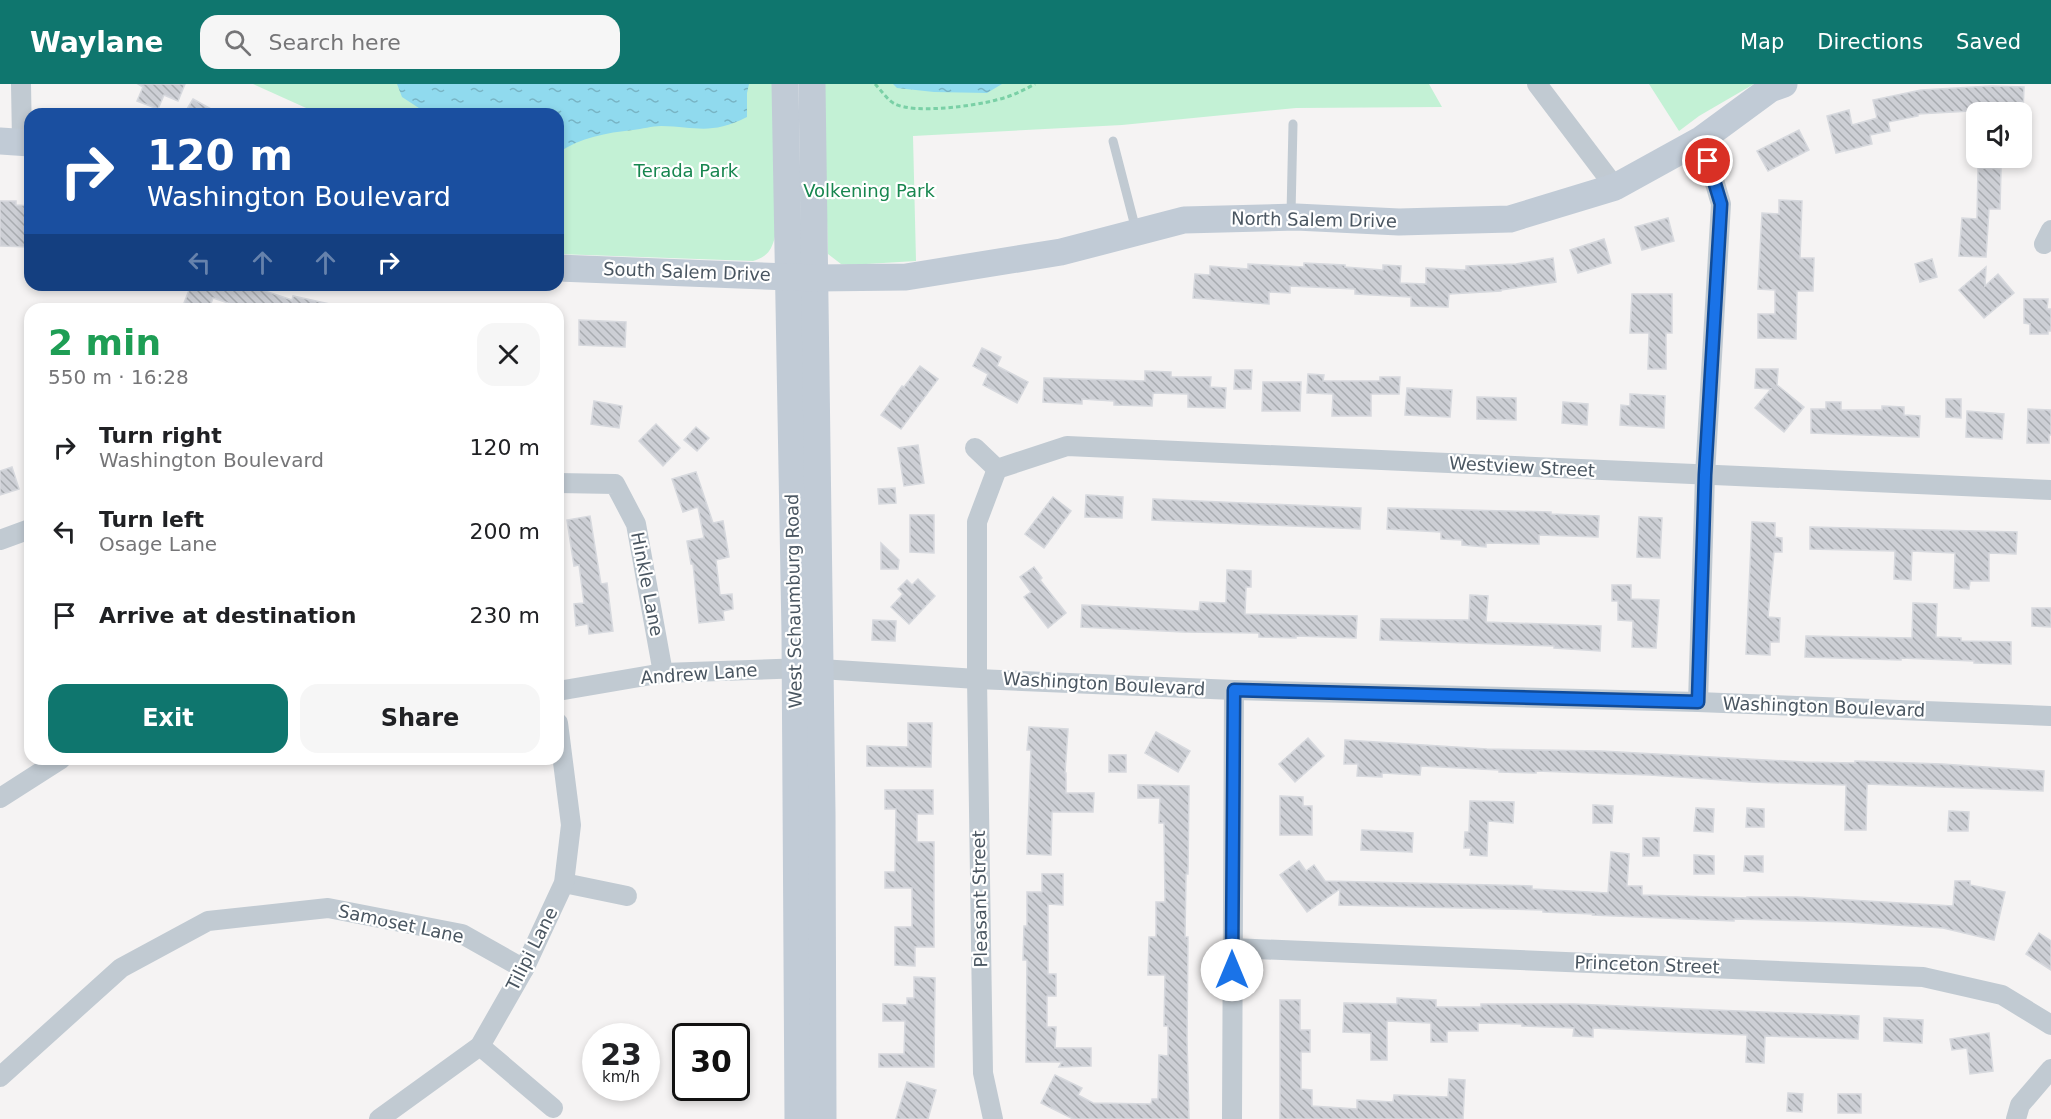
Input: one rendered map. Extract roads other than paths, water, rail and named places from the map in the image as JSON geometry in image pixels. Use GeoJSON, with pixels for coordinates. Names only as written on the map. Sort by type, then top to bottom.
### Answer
{"type":"FeatureCollection","features":[{"type":"Feature","properties":{"kind":"main road","name":"West Schaumburg Road"},"geometry":{"type":"LineString","coordinates":[[784,84],[787,276],[807,668],[823,1119]]}},
{"type":"Feature","properties":{"kind":"main road","name":"West Schaumburg Road"},"geometry":{"type":"LineString","coordinates":[[798,1119],[816,278],[812,84]]}},
{"type":"Feature","properties":{"kind":"main road","name":"North Salem Drive"},"geometry":{"type":"LineString","coordinates":[[816,278],[906,277],[1061,252],[1184,220],[1291,217],[1399,222],[1510,219],[1615,187],[1702,139],[1770,89],[1784,84]]}},
{"type":"Feature","properties":{"kind":"main road","name":"South Salem Drive"},"geometry":{"type":"LineString","coordinates":[[564,268],[816,278]]}},
{"type":"Feature","properties":{"kind":"street"},"geometry":{"type":"LineString","coordinates":[[17,142],[21,84]]}},
{"type":"Feature","properties":{"kind":"street"},"geometry":{"type":"LineString","coordinates":[[1537,84],[1615,187]]}},
{"type":"Feature","properties":{"kind":"street"},"geometry":{"type":"LineString","coordinates":[[1698,702],[1705,475],[1721,204],[1702,139]]}},
{"type":"Feature","properties":{"kind":"street","name":"Westview Street"},"geometry":{"type":"LineString","coordinates":[[997,469],[1066,446],[2051,490]]}},
{"type":"Feature","properties":{"kind":"street"},"geometry":{"type":"LineString","coordinates":[[975,448],[997,469],[977,522],[977,678]]}},
{"type":"Feature","properties":{"kind":"street","name":"Hinkle Lane"},"geometry":{"type":"LineString","coordinates":[[564,483],[615,484],[636,524],[663,673]]}},
{"type":"Feature","properties":{"kind":"street"},"geometry":{"type":"LineString","coordinates":[[0,540],[24,531]]}},
{"type":"Feature","properties":{"kind":"street","name":"Andrew Lane"},"geometry":{"type":"LineString","coordinates":[[564,690],[663,673],[807,668]]}},
{"type":"Feature","properties":{"kind":"street","name":"Washington Boulevard"},"geometry":{"type":"LineString","coordinates":[[807,668],[1234,690],[1698,702],[2051,716]]}},
{"type":"Feature","properties":{"kind":"street","name":"Pleasant Street"},"geometry":{"type":"LineString","coordinates":[[977,678],[983,1072],[993,1119]]}},
{"type":"Feature","properties":{"kind":"street"},"geometry":{"type":"LineString","coordinates":[[1232,1119],[1234,690]]}},
{"type":"Feature","properties":{"kind":"street"},"geometry":{"type":"LineString","coordinates":[[0,798],[52,765]]}},
{"type":"Feature","properties":{"kind":"street","name":"Tilipi Lane"},"geometry":{"type":"LineString","coordinates":[[379,1119],[480,1046],[524,969],[564,883],[571,825],[563,765]]}},
{"type":"Feature","properties":{"kind":"street"},"geometry":{"type":"LineString","coordinates":[[564,883],[627,896]]}},
{"type":"Feature","properties":{"kind":"street","name":"Samoset Lane"},"geometry":{"type":"LineString","coordinates":[[0,1077],[121,968],[208,921],[328,908],[462,934],[524,969]]}},
{"type":"Feature","properties":{"kind":"street","name":"Princeton Street"},"geometry":{"type":"LineString","coordinates":[[1232,948],[1923,977],[2002,995],[2051,1025]]}},
{"type":"Feature","properties":{"kind":"street"},"geometry":{"type":"LineString","coordinates":[[480,1046],[552,1108]]}},
{"type":"Feature","properties":{"kind":"street"},"geometry":{"type":"LineString","coordinates":[[2016,1119],[2020,1105],[2051,1069]]}},
{"type":"Feature","properties":{"kind":"lane"},"geometry":{"type":"LineString","coordinates":[[1291,217],[1293,124]]}},
{"type":"Feature","properties":{"kind":"lane"},"geometry":{"type":"LineString","coordinates":[[1113,141],[1137,232]]}},
{"type":"Feature","properties":{"kind":"water"},"geometry":{"type":"Polygon","coordinates":[[[397,84],[749,84],[747,117],[734,123],[714,128],[658,126],[613,133],[585,139],[564,150],[564,108],[419,108],[402,97],[397,84]]]}},
{"type":"Feature","properties":{"kind":"water"},"geometry":{"type":"Polygon","coordinates":[[[893,84],[1002,84],[987,93],[934,92],[897,88],[893,84]]]}},
{"type":"Feature","properties":{"kind":"park label","name":"Terada Park"},"geometry":{"type":"Point","coordinates":[686,171]}},
{"type":"Feature","properties":{"kind":"park label","name":"Volkening Park"},"geometry":{"type":"Point","coordinates":[869,191]}}]}
